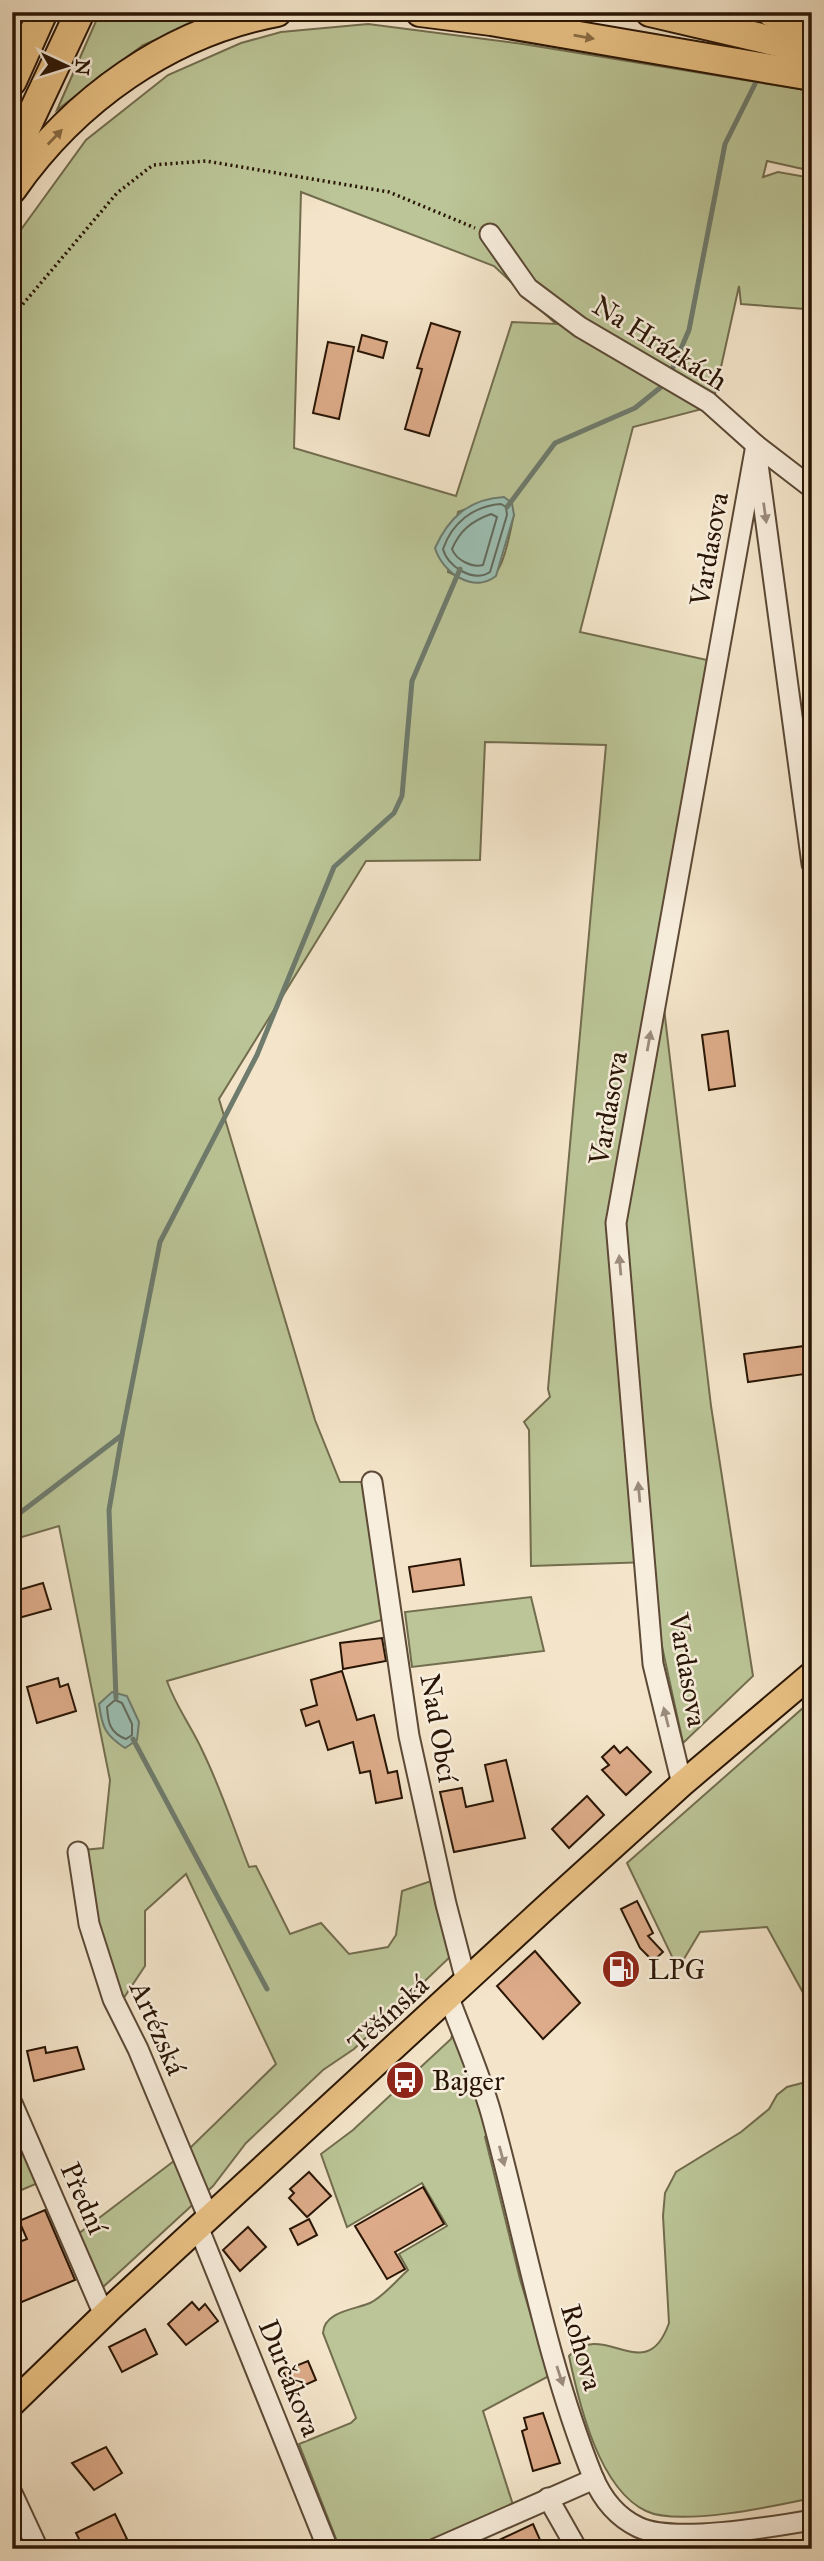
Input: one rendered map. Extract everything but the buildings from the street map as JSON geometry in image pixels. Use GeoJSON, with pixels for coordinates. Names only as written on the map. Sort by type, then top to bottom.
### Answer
{"type":"FeatureCollection","features":[{"type":"Feature","properties":{"kind":"highway"},"geometry":{"type":"LineString","coordinates":[[12,36],[23,12]]}},
{"type":"Feature","properties":{"kind":"highway"},"geometry":{"type":"LineString","coordinates":[[12,80],[43,12]]}},
{"type":"Feature","properties":{"kind":"highway"},"geometry":{"type":"LineString","coordinates":[[12,157],[80,12]]}},
{"type":"Feature","properties":{"kind":"highway"},"geometry":{"type":"LineString","coordinates":[[12,189],[32,161],[67,125],[128,75],[169,49],[211,30],[277,12]]}},
{"type":"Feature","properties":{"kind":"highway"},"geometry":{"type":"LineString","coordinates":[[420,12],[491,21],[812,76]]}},
{"type":"Feature","properties":{"kind":"highway"},"geometry":{"type":"LineString","coordinates":[[771,12],[812,28]]}},
{"type":"Feature","properties":{"kind":"highway"},"geometry":{"type":"LineString","coordinates":[[655,14],[812,50]]}},
{"type":"Feature","properties":{"kind":"highway"},"geometry":{"type":"LineString","coordinates":[[655,14],[812,59]]}},
{"type":"Feature","properties":{"kind":"main road","name":"Těšínská"},"geometry":{"type":"LineString","coordinates":[[16,2395],[682,1783],[812,1674]]}},
{"type":"Feature","properties":{"kind":"street","name":"Na Hrázkách"},"geometry":{"type":"LineString","coordinates":[[490,234],[528,288],[580,327],[708,402],[756,445],[812,488]]}},
{"type":"Feature","properties":{"kind":"street"},"geometry":{"type":"LineString","coordinates":[[756,445],[812,864]]}},
{"type":"Feature","properties":{"kind":"street","name":"Vardasova"},"geometry":{"type":"LineString","coordinates":[[682,1783],[653,1664],[616,1223],[756,445]]}},
{"type":"Feature","properties":{"kind":"street","name":"Nad Obcí"},"geometry":{"type":"LineString","coordinates":[[372,1482],[409,1737],[446,1904],[457,1990]]}},
{"type":"Feature","properties":{"kind":"street","name":"Artézská"},"geometry":{"type":"LineString","coordinates":[[78,1852],[89,1924],[113,1999],[138,2049],[204,2224]]}},
{"type":"Feature","properties":{"kind":"street","name":"Rohova"},"geometry":{"type":"LineString","coordinates":[[457,1990],[557,2366],[594,2479],[616,2514],[640,2528],[667,2533],[747,2530],[812,2520]]}},
{"type":"Feature","properties":{"kind":"street","name":"Přední"},"geometry":{"type":"LineString","coordinates":[[12,2104],[104,2315]]}},
{"type":"Feature","properties":{"kind":"street","name":"Durčákova"},"geometry":{"type":"LineString","coordinates":[[204,2224],[328,2549]]}},
{"type":"Feature","properties":{"kind":"street"},"geometry":{"type":"LineString","coordinates":[[435,2549],[594,2479]]}},
{"type":"Feature","properties":{"kind":"street"},"geometry":{"type":"LineString","coordinates":[[12,2493],[38,2549]]}},
{"type":"Feature","properties":{"kind":"street"},"geometry":{"type":"LineString","coordinates":[[548,2498],[577,2549]]}},
{"type":"Feature","properties":{"kind":"path"},"geometry":{"type":"LineString","coordinates":[[12,317],[117,193],[153,165],[206,161],[389,192],[490,234]]}},
{"type":"Feature","properties":{"kind":"green space"},"geometry":{"type":"Polygon","coordinates":[[[100,12],[221,12],[143,45],[57,110],[100,12]]]}},
{"type":"Feature","properties":{"kind":"green space"},"geometry":{"type":"Polygon","coordinates":[[[368,24],[523,44],[812,91],[812,171],[767,161],[763,177],[778,172],[812,178],[812,249],[808,250],[804,272],[809,282],[810,303],[805,309],[741,304],[739,286],[715,394],[706,408],[633,427],[580,632],[707,660],[661,983],[711,1406],[753,1676],[683,1743],[651,1596],[649,1562],[531,1566],[529,1430],[524,1422],[550,1397],[548,1389],[606,745],[485,742],[480,860],[366,861],[219,1099],[315,1420],[340,1482],[362,1482],[385,1619],[167,1681],[210,1766],[249,1867],[256,1866],[290,1934],[321,1923],[349,1954],[388,1947],[396,1935],[402,1891],[431,1881],[437,1910],[453,1954],[354,2049],[323,2070],[246,2143],[213,2186],[102,2288],[78,2234],[187,2151],[276,2064],[186,1874],[145,1911],[145,1966],[121,2002],[106,1964],[84,1850],[103,1848],[110,1780],[59,1526],[12,1540],[12,242],[86,140],[168,75],[241,43],[281,32],[368,24]],[[301,192],[294,448],[456,496],[512,322],[556,324],[494,266],[301,192]],[[466,509],[458,512],[448,572],[471,581],[484,582],[492,577],[503,559],[514,515],[466,509]]]}},
{"type":"Feature","properties":{"kind":"green space"},"geometry":{"type":"Polygon","coordinates":[[[531,1597],[544,1651],[412,1667],[405,1612],[531,1597]]]}},
{"type":"Feature","properties":{"kind":"green space"},"geometry":{"type":"Polygon","coordinates":[[[812,1700],[812,2009],[767,1927],[700,1932],[678,1969],[627,1863],[812,1700]]]}},
{"type":"Feature","properties":{"kind":"green space"},"geometry":{"type":"Polygon","coordinates":[[[453,2032],[489,2134],[485,2137],[520,2279],[549,2376],[483,2411],[513,2505],[414,2549],[340,2549],[299,2444],[351,2423],[356,2418],[323,2333],[325,2326],[335,2315],[380,2297],[408,2270],[399,2254],[447,2226],[422,2183],[347,2227],[321,2154],[353,2130],[451,2039],[453,2032]]]}},
{"type":"Feature","properties":{"kind":"green space"},"geometry":{"type":"Polygon","coordinates":[[[802,2083],[812,2088],[812,2498],[703,2516],[681,2517],[646,2511],[630,2500],[604,2465],[585,2420],[569,2356],[582,2346],[596,2344],[636,2352],[649,2351],[660,2342],[669,2323],[663,2216],[665,2193],[676,2172],[741,2132],[769,2109],[777,2095],[787,2087],[802,2083]]]}},
{"type":"Feature","properties":{"kind":"green space"},"geometry":{"type":"Polygon","coordinates":[[[12,2124],[38,2183],[12,2194],[12,2124]]]}},
{"type":"Feature","properties":{"kind":"water"},"geometry":{"type":"Polygon","coordinates":[[[504,497],[512,503],[514,515],[496,576],[478,583],[460,578],[444,565],[435,548],[447,527],[470,506],[480,501],[504,497]]]}},
{"type":"Feature","properties":{"kind":"water"},"geometry":{"type":"Polygon","coordinates":[[[112,1692],[127,1696],[139,1722],[137,1740],[125,1748],[109,1734],[102,1719],[99,1704],[112,1692]]]}},
{"type":"Feature","properties":{"kind":"waterway"},"geometry":{"type":"LineString","coordinates":[[670,374],[689,330],[725,144],[760,74]]}},
{"type":"Feature","properties":{"kind":"waterway"},"geometry":{"type":"LineString","coordinates":[[507,507],[555,443],[635,408],[666,383]]}},
{"type":"Feature","properties":{"kind":"waterway"},"geometry":{"type":"LineString","coordinates":[[12,1519],[122,1435],[160,1242],[257,1055],[334,867],[394,813],[402,796],[412,681],[460,569]]}},
{"type":"Feature","properties":{"kind":"waterway"},"geometry":{"type":"LineString","coordinates":[[116,1698],[109,1510],[122,1435]]}},
{"type":"Feature","properties":{"kind":"waterway"},"geometry":{"type":"LineString","coordinates":[[133,1739],[267,1989]]}},
{"type":"Feature","properties":{"kind":"place","name":"LPG"},"geometry":{"type":"Point","coordinates":[621,1969]}},
{"type":"Feature","properties":{"kind":"place","name":"Bajger"},"geometry":{"type":"Point","coordinates":[405,2080]}}]}
